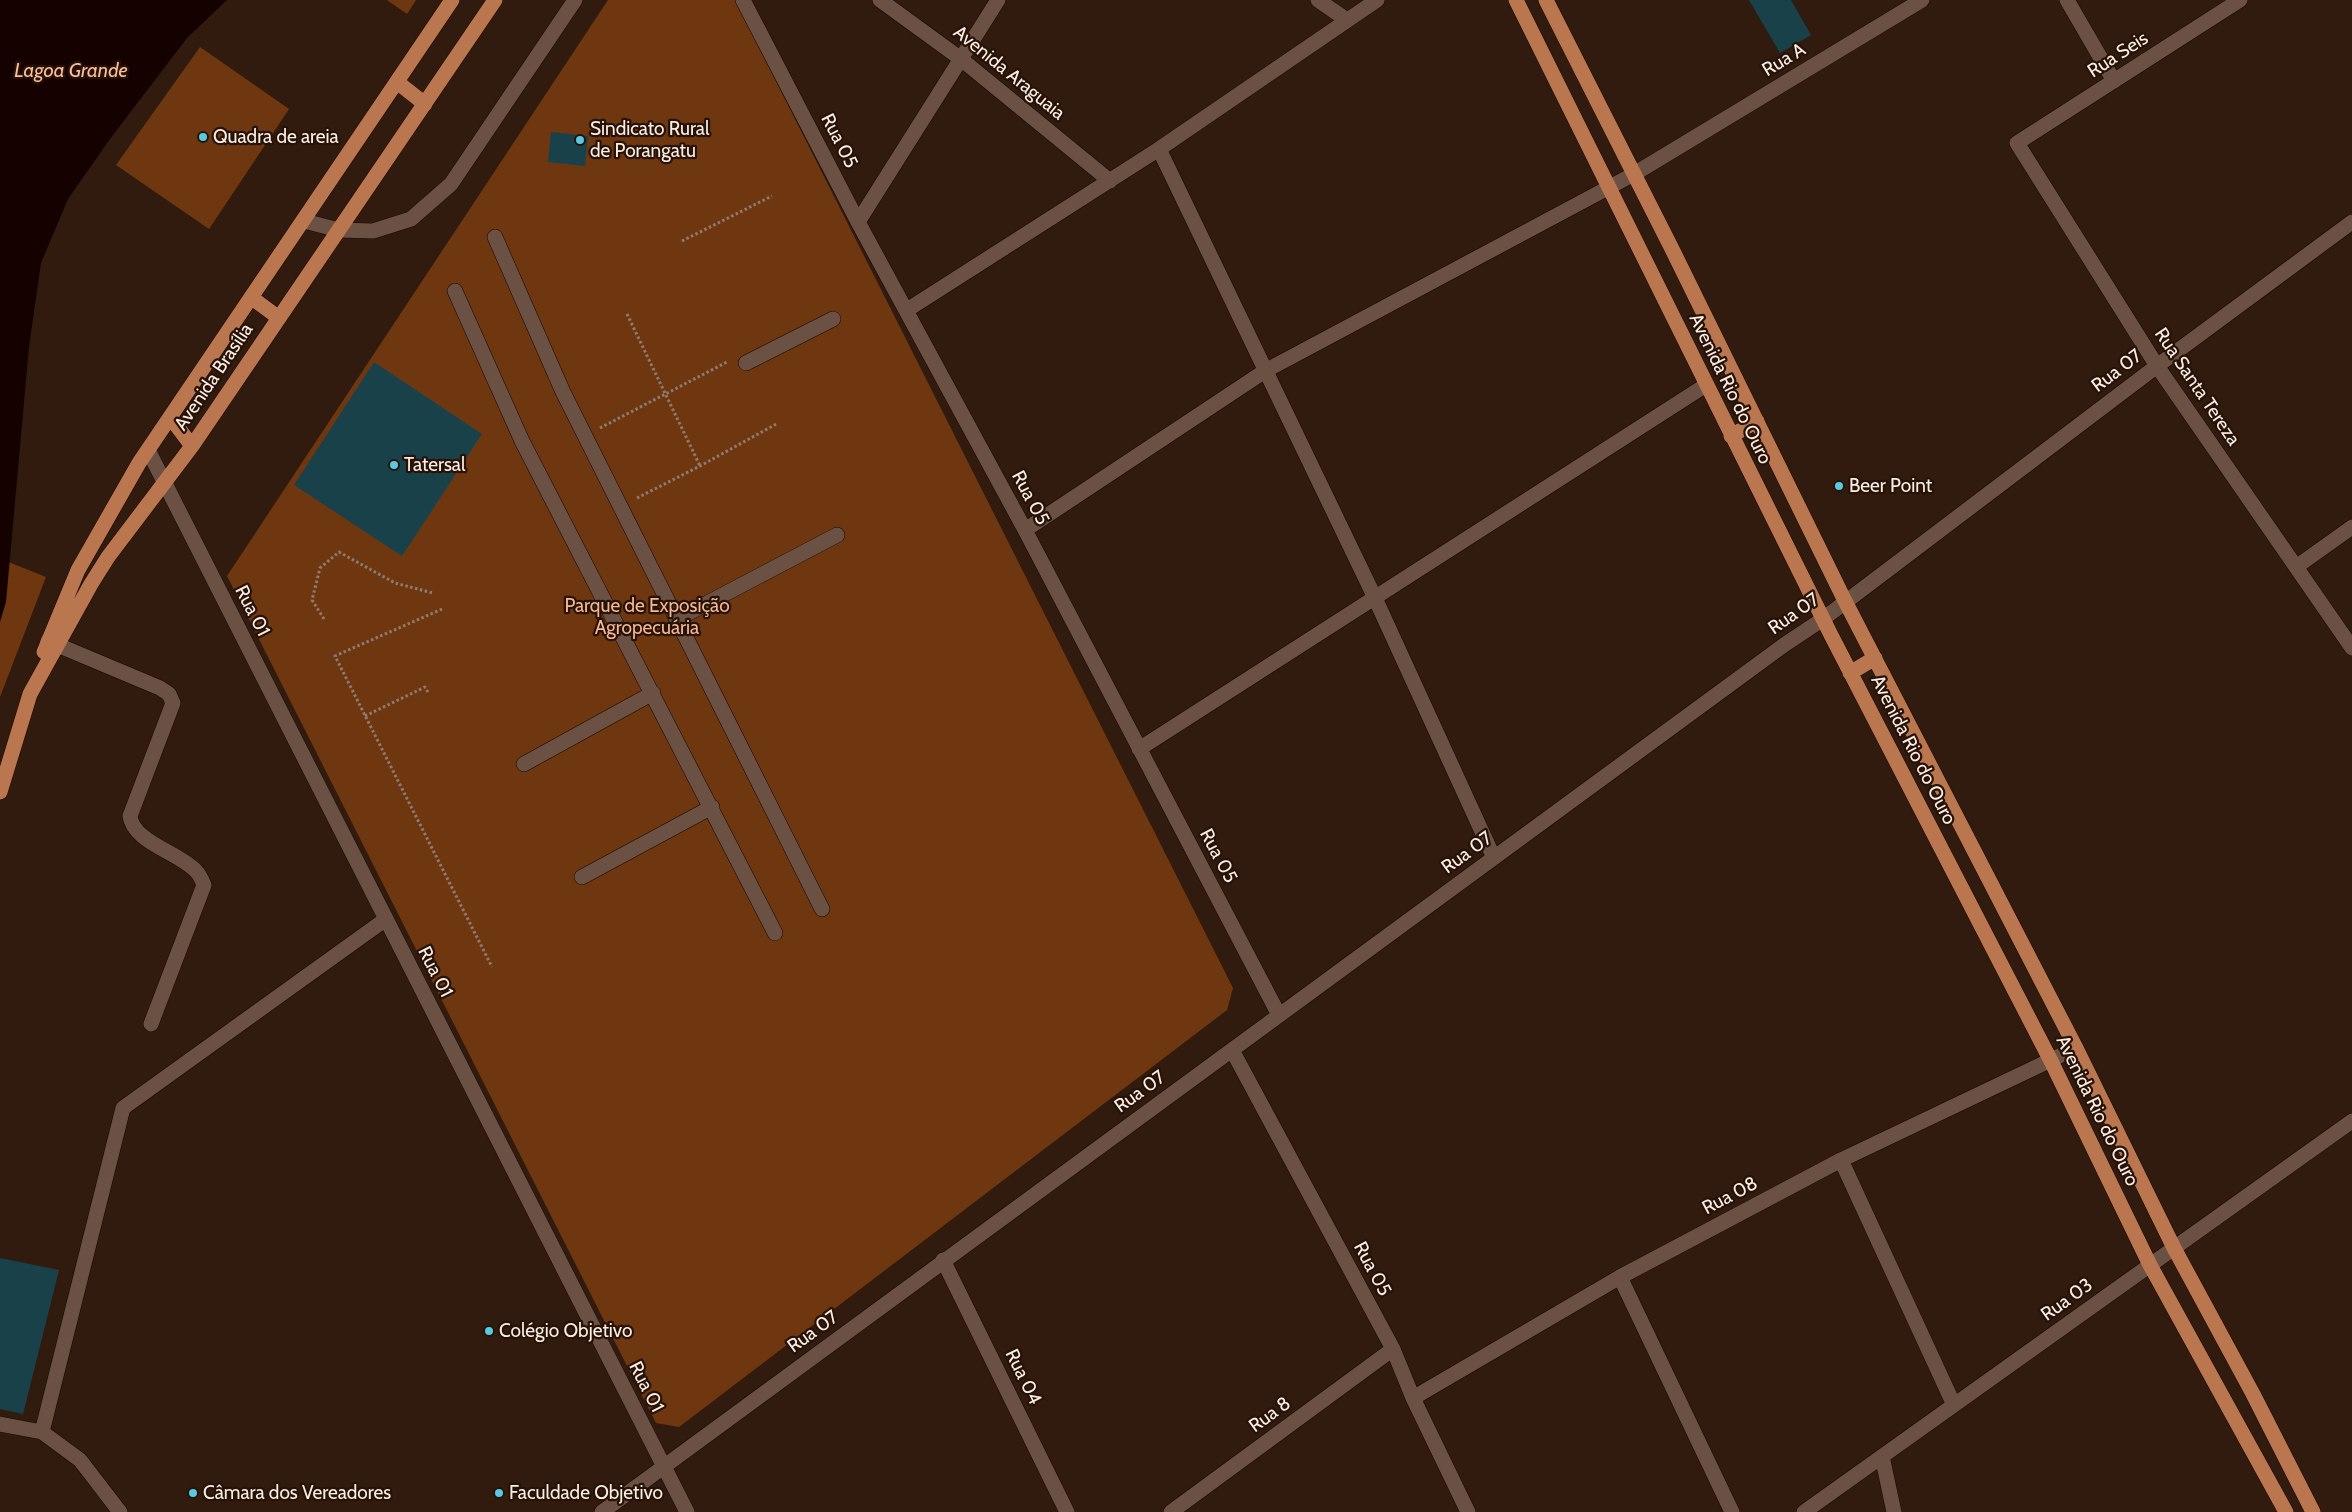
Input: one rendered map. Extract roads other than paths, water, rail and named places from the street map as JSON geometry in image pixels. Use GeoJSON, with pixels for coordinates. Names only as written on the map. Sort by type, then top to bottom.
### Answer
{"type":"FeatureCollection","features":[{"type":"Feature","properties":{"kind":"main road","name":"Avenida Brasília"},"geometry":{"type":"LineString","coordinates":[[52,643],[78,570],[139,463],[452,0]]}},
{"type":"Feature","properties":{"kind":"main road","name":"Avenida Brasília"},"geometry":{"type":"LineString","coordinates":[[52,643],[108,557],[192,446],[495,0]]}},
{"type":"Feature","properties":{"kind":"main road","name":"Avenida Rio do Ouro"},"geometry":{"type":"LineString","coordinates":[[1516,0],[1731,436],[1850,673],[2051,1061],[2150,1265],[2230,1407],[2286,1512]]}},
{"type":"Feature","properties":{"kind":"main road","name":"Avenida Rio do Ouro"},"geometry":{"type":"LineString","coordinates":[[1546,0],[1757,421],[1845,602],[2076,1048],[2174,1248],[2253,1394],[2313,1512]]}},
{"type":"Feature","properties":{"kind":"main road"},"geometry":{"type":"LineString","coordinates":[[397,82],[425,104]]}},
{"type":"Feature","properties":{"kind":"main road"},"geometry":{"type":"LineString","coordinates":[[252,298],[279,318]]}},
{"type":"Feature","properties":{"kind":"main road"},"geometry":{"type":"LineString","coordinates":[[170,417],[192,446]]}},
{"type":"Feature","properties":{"kind":"main road"},"geometry":{"type":"LineString","coordinates":[[1731,436],[1757,421]]}},
{"type":"Feature","properties":{"kind":"main road"},"geometry":{"type":"LineString","coordinates":[[0,792],[30,694],[52,643]]}},
{"type":"Feature","properties":{"kind":"main road"},"geometry":{"type":"LineString","coordinates":[[1850,673],[1875,658]]}},
{"type":"Feature","properties":{"kind":"main road"},"geometry":{"type":"LineString","coordinates":[[2230,1407],[2253,1394]]}},
{"type":"Feature","properties":{"kind":"street"},"geometry":{"type":"LineString","coordinates":[[304,221],[339,230],[373,231],[411,219],[450,184],[575,0]]}},
{"type":"Feature","properties":{"kind":"street","name":"Rua 05"},"geometry":{"type":"LineString","coordinates":[[743,0],[858,222],[1025,530],[1279,1015]]}},
{"type":"Feature","properties":{"kind":"street","name":"Avenida Araguaia"},"geometry":{"type":"LineString","coordinates":[[880,0],[961,58],[1110,181]]}},
{"type":"Feature","properties":{"kind":"street"},"geometry":{"type":"LineString","coordinates":[[858,222],[998,0]]}},
{"type":"Feature","properties":{"kind":"street"},"geometry":{"type":"LineString","coordinates":[[1318,0],[1347,20]]}},
{"type":"Feature","properties":{"kind":"street"},"geometry":{"type":"LineString","coordinates":[[907,310],[1159,149],[1377,0]]}},
{"type":"Feature","properties":{"kind":"street","name":"Rua A"},"geometry":{"type":"LineString","coordinates":[[1025,530],[1265,371],[1634,174],[1922,0]]}},
{"type":"Feature","properties":{"kind":"street"},"geometry":{"type":"LineString","coordinates":[[2067,0],[2114,81]]}},
{"type":"Feature","properties":{"kind":"street","name":"Rua Seis"},"geometry":{"type":"LineString","coordinates":[[2017,143],[2240,0]]}},
{"type":"Feature","properties":{"kind":"street","name":"Rua Santa Tereza"},"geometry":{"type":"LineString","coordinates":[[2017,143],[2157,366],[2352,648]]}},
{"type":"Feature","properties":{"kind":"street"},"geometry":{"type":"LineString","coordinates":[[1159,149],[1375,598],[1494,858]]}},
{"type":"Feature","properties":{"kind":"street","name":"Rua 07"},"geometry":{"type":"LineString","coordinates":[[602,1512],[943,1260],[1784,645],[1823,619],[2157,366],[2352,222]]}},
{"type":"Feature","properties":{"kind":"street"},"geometry":{"type":"LineString","coordinates":[[494,237],[563,392],[822,909]]}},
{"type":"Feature","properties":{"kind":"street"},"geometry":{"type":"LineString","coordinates":[[455,291],[522,441],[712,807],[775,933]]}},
{"type":"Feature","properties":{"kind":"street"},"geometry":{"type":"LineString","coordinates":[[739,361],[833,319]]}},
{"type":"Feature","properties":{"kind":"street"},"geometry":{"type":"LineString","coordinates":[[1139,749],[1706,385]]}},
{"type":"Feature","properties":{"kind":"street","name":"Rua 01"},"geometry":{"type":"LineString","coordinates":[[148,450],[687,1512]]}},
{"type":"Feature","properties":{"kind":"street"},"geometry":{"type":"LineString","coordinates":[[2296,567],[2352,527]]}},
{"type":"Feature","properties":{"kind":"street"},"geometry":{"type":"LineString","coordinates":[[677,619],[837,535]]}},
{"type":"Feature","properties":{"kind":"street"},"geometry":{"type":"LineString","coordinates":[[52,643],[160,688],[169,694],[173,703],[130,816],[131,825],[137,833],[184,860],[198,872],[204,885],[151,1024]]}},
{"type":"Feature","properties":{"kind":"street"},"geometry":{"type":"LineString","coordinates":[[524,764],[653,693]]}},
{"type":"Feature","properties":{"kind":"street"},"geometry":{"type":"LineString","coordinates":[[582,877],[712,807]]}},
{"type":"Feature","properties":{"kind":"street"},"geometry":{"type":"LineString","coordinates":[[42,1432],[123,1108],[386,919]]}},
{"type":"Feature","properties":{"kind":"street","name":"Rua 08"},"geometry":{"type":"LineString","coordinates":[[1413,1398],[1620,1277],[1841,1160],[2076,1048]]}},
{"type":"Feature","properties":{"kind":"street","name":"Rua 05"},"geometry":{"type":"LineString","coordinates":[[1232,1050],[1393,1350],[1413,1398],[1468,1512]]}},
{"type":"Feature","properties":{"kind":"street","name":"Rua 03"},"geometry":{"type":"LineString","coordinates":[[1804,1512],[2352,1120]]}},
{"type":"Feature","properties":{"kind":"street"},"geometry":{"type":"LineString","coordinates":[[1841,1160],[1954,1405]]}},
{"type":"Feature","properties":{"kind":"street","name":"Rua 04"},"geometry":{"type":"LineString","coordinates":[[943,1260],[1067,1512]]}},
{"type":"Feature","properties":{"kind":"street"},"geometry":{"type":"LineString","coordinates":[[1620,1277],[1732,1512]]}},
{"type":"Feature","properties":{"kind":"street","name":"Rua 8"},"geometry":{"type":"LineString","coordinates":[[1171,1512],[1393,1350]]}},
{"type":"Feature","properties":{"kind":"street"},"geometry":{"type":"LineString","coordinates":[[0,1424],[42,1432],[80,1460],[120,1512]]}},
{"type":"Feature","properties":{"kind":"street"},"geometry":{"type":"LineString","coordinates":[[1882,1456],[1894,1512]]}},
{"type":"Feature","properties":{"kind":"water","name":"Lagoa Grande"},"geometry":{"type":"Polygon","coordinates":[[[0,0],[227,0],[187,38],[110,139],[68,199],[41,263],[29,347],[6,602],[0,622],[0,0]]]}},
{"type":"Feature","properties":{"kind":"place","name":"Quadra de areia"},"geometry":{"type":"Point","coordinates":[203,137]}},
{"type":"Feature","properties":{"kind":"place","name":"Sindicato Rural de Porangatu"},"geometry":{"type":"Point","coordinates":[580,140]}},
{"type":"Feature","properties":{"kind":"place","name":"Tatersal"},"geometry":{"type":"Point","coordinates":[394,465]}},
{"type":"Feature","properties":{"kind":"place","name":"Beer Point"},"geometry":{"type":"Point","coordinates":[1839,486]}},
{"type":"Feature","properties":{"kind":"place","name":"Colégio Objetivo"},"geometry":{"type":"Point","coordinates":[489,1331]}},
{"type":"Feature","properties":{"kind":"place","name":"Câmara dos Vereadores"},"geometry":{"type":"Point","coordinates":[193,1493]}},
{"type":"Feature","properties":{"kind":"place","name":"Faculdade Objetivo"},"geometry":{"type":"Point","coordinates":[499,1493]}},
{"type":"Feature","properties":{"kind":"park label","name":"Parque de Exposição Agropecuária"},"geometry":{"type":"Point","coordinates":[647,617]}}]}
